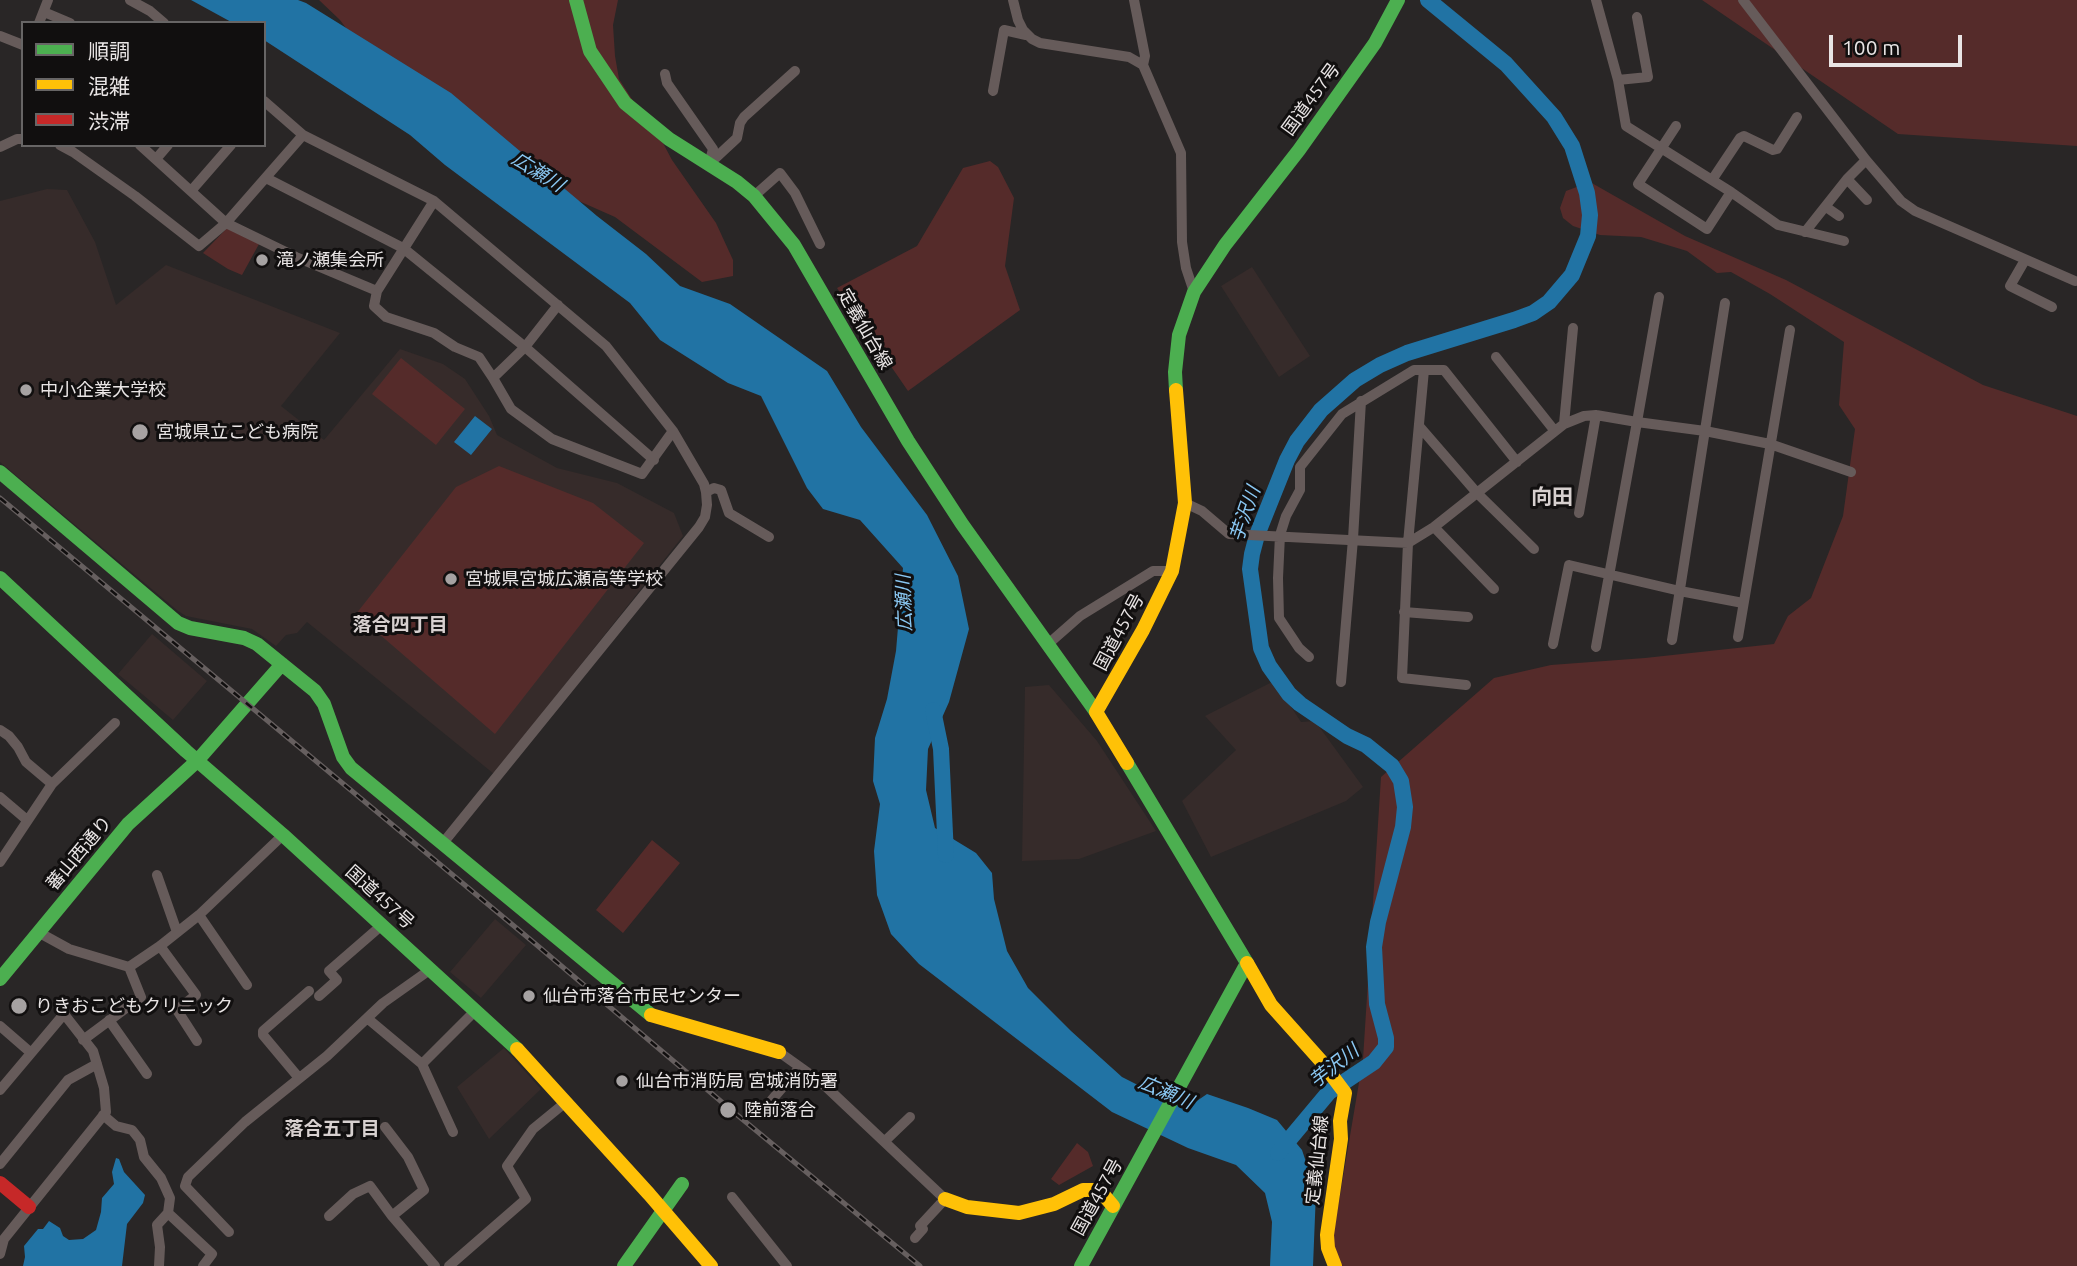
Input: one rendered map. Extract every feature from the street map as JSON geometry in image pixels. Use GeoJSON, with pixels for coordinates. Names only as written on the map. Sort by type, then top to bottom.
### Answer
{"type":"FeatureCollection","features":[{"type":"Feature","properties":{"kind":"main road","name":"定義仙台線"},"geometry":{"type":"LineString","coordinates":[[576,0],[590,51],[608,82],[625,103],[669,139],[754,196],[794,245],[908,441],[962,524],[1096,712]]}},
{"type":"Feature","properties":{"kind":"main road","name":"国道457号"},"geometry":{"type":"LineString","coordinates":[[1096,712],[1143,630],[1172,572],[1179,542],[1185,503],[1175,372],[1180,335],[1194,292],[1225,245],[1375,43],[1398,0]]}},
{"type":"Feature","properties":{"kind":"main road"},"geometry":{"type":"LineString","coordinates":[[0,472],[178,623],[190,628],[244,638],[257,644],[282,664],[314,691],[324,704],[343,757],[351,768],[652,1016],[779,1052]]}},
{"type":"Feature","properties":{"kind":"main road","name":"国道457号"},"geometry":{"type":"LineString","coordinates":[[0,578],[197,761],[283,835],[509,1040],[712,1266]]}},
{"type":"Feature","properties":{"kind":"main road","name":"蕃山西通り"},"geometry":{"type":"LineString","coordinates":[[0,979],[128,824],[197,761],[282,664]]}},
{"type":"Feature","properties":{"kind":"main road"},"geometry":{"type":"LineString","coordinates":[[1096,712],[1247,964]]}},
{"type":"Feature","properties":{"kind":"main road","name":"定義仙台線"},"geometry":{"type":"LineString","coordinates":[[1247,964],[1271,1005],[1321,1061],[1345,1093],[1327,1235],[1328,1248],[1335,1266]]}},
{"type":"Feature","properties":{"kind":"main road","name":"国道457号"},"geometry":{"type":"LineString","coordinates":[[1081,1266],[1247,964]]}},
{"type":"Feature","properties":{"kind":"main road"},"geometry":{"type":"LineString","coordinates":[[0,1183],[29,1207]]}},
{"type":"Feature","properties":{"kind":"main road"},"geometry":{"type":"LineString","coordinates":[[624,1266],[682,1184]]}},
{"type":"Feature","properties":{"kind":"main road"},"geometry":{"type":"LineString","coordinates":[[945,1199],[998,1214],[1019,1213],[1054,1204],[1083,1190],[1093,1190],[1102,1193],[1113,1206]]}},
{"type":"Feature","properties":{"kind":"street"},"geometry":{"type":"LineString","coordinates":[[48,0],[42,17],[61,21]]}},
{"type":"Feature","properties":{"kind":"street"},"geometry":{"type":"LineString","coordinates":[[130,0],[162,21]]}},
{"type":"Feature","properties":{"kind":"street"},"geometry":{"type":"LineString","coordinates":[[1013,0],[1018,20],[1026,35]]}},
{"type":"Feature","properties":{"kind":"street"},"geometry":{"type":"LineString","coordinates":[[1134,0],[1145,56],[1143,65],[1181,153],[1182,242],[1186,268],[1194,292]]}},
{"type":"Feature","properties":{"kind":"street"},"geometry":{"type":"LineString","coordinates":[[1596,0],[1618,80],[1626,126],[1778,225],[1844,241]]}},
{"type":"Feature","properties":{"kind":"street"},"geometry":{"type":"LineString","coordinates":[[1743,0],[1866,160],[1901,201],[1916,211],[2075,281]]}},
{"type":"Feature","properties":{"kind":"street"},"geometry":{"type":"LineString","coordinates":[[1618,80],[1648,77],[1637,17]]}},
{"type":"Feature","properties":{"kind":"street"},"geometry":{"type":"LineString","coordinates":[[993,91],[1004,30],[1026,35],[1040,43],[1129,57],[1143,65]]}},
{"type":"Feature","properties":{"kind":"street"},"geometry":{"type":"LineString","coordinates":[[0,36],[21,44]]}},
{"type":"Feature","properties":{"kind":"street"},"geometry":{"type":"LineString","coordinates":[[709,164],[737,138],[744,117],[795,71]]}},
{"type":"Feature","properties":{"kind":"street"},"geometry":{"type":"LineString","coordinates":[[665,74],[667,83],[713,149],[709,164]]}},
{"type":"Feature","properties":{"kind":"street"},"geometry":{"type":"LineString","coordinates":[[266,105],[303,135],[434,201],[606,345],[673,431],[706,492],[705,517],[699,527],[443,843]]}},
{"type":"Feature","properties":{"kind":"street"},"geometry":{"type":"LineString","coordinates":[[1712,180],[1737,140],[1744,136],[1773,150],[1777,149],[1797,117]]}},
{"type":"Feature","properties":{"kind":"street"},"geometry":{"type":"LineString","coordinates":[[1676,126],[1638,184],[1707,229],[1731,192]]}},
{"type":"Feature","properties":{"kind":"street"},"geometry":{"type":"LineString","coordinates":[[63,147],[135,196],[199,246],[226,223],[303,135]]}},
{"type":"Feature","properties":{"kind":"street"},"geometry":{"type":"LineString","coordinates":[[0,147],[21,139]]}},
{"type":"Feature","properties":{"kind":"street"},"geometry":{"type":"LineString","coordinates":[[142,147],[226,223],[296,257],[377,291]]}},
{"type":"Feature","properties":{"kind":"street"},"geometry":{"type":"LineString","coordinates":[[156,159],[166,147]]}},
{"type":"Feature","properties":{"kind":"street"},"geometry":{"type":"LineString","coordinates":[[191,191],[229,147]]}},
{"type":"Feature","properties":{"kind":"street"},"geometry":{"type":"LineString","coordinates":[[1805,232],[1847,179],[1866,160]]}},
{"type":"Feature","properties":{"kind":"street"},"geometry":{"type":"LineString","coordinates":[[754,196],[780,173],[794,193],[820,244]]}},
{"type":"Feature","properties":{"kind":"street"},"geometry":{"type":"LineString","coordinates":[[265,178],[403,248],[525,347],[654,460]]}},
{"type":"Feature","properties":{"kind":"street"},"geometry":{"type":"LineString","coordinates":[[1847,179],[1867,200]]}},
{"type":"Feature","properties":{"kind":"street"},"geometry":{"type":"LineString","coordinates":[[434,201],[377,291],[374,306],[386,317],[434,333],[479,357],[511,409],[552,439],[642,474],[673,431]]}},
{"type":"Feature","properties":{"kind":"street"},"geometry":{"type":"LineString","coordinates":[[1826,207],[1839,216]]}},
{"type":"Feature","properties":{"kind":"street"},"geometry":{"type":"LineString","coordinates":[[2025,260],[2010,286],[2053,307]]}},
{"type":"Feature","properties":{"kind":"street"},"geometry":{"type":"LineString","coordinates":[[1596,647],[1659,298]]}},
{"type":"Feature","properties":{"kind":"street"},"geometry":{"type":"LineString","coordinates":[[1672,640],[1725,303]]}},
{"type":"Feature","properties":{"kind":"street"},"geometry":{"type":"LineString","coordinates":[[493,378],[525,347],[558,305]]}},
{"type":"Feature","properties":{"kind":"street"},"geometry":{"type":"LineString","coordinates":[[1559,427],[1573,328]]}},
{"type":"Feature","properties":{"kind":"street"},"geometry":{"type":"LineString","coordinates":[[1738,637],[1790,330]]}},
{"type":"Feature","properties":{"kind":"street"},"geometry":{"type":"LineString","coordinates":[[1496,357],[1559,427]]}},
{"type":"Feature","properties":{"kind":"street"},"geometry":{"type":"LineString","coordinates":[[1309,657],[1299,648],[1279,618],[1278,536],[1300,491],[1300,467],[1342,414],[1414,370],[1444,370],[1517,462]]}},
{"type":"Feature","properties":{"kind":"street"},"geometry":{"type":"LineString","coordinates":[[1424,370],[1408,542],[1402,678],[1466,685]]}},
{"type":"Feature","properties":{"kind":"street"},"geometry":{"type":"LineString","coordinates":[[1341,682],[1362,401]]}},
{"type":"Feature","properties":{"kind":"street"},"geometry":{"type":"LineString","coordinates":[[1185,503],[1202,511],[1229,534],[1408,542],[1434,527],[1559,427],[1584,415],[1705,431],[1770,444],[1851,472]]}},
{"type":"Feature","properties":{"kind":"street"},"geometry":{"type":"LineString","coordinates":[[1579,513],[1596,415]]}},
{"type":"Feature","properties":{"kind":"street"},"geometry":{"type":"LineString","coordinates":[[1419,426],[1477,493],[1534,549]]}},
{"type":"Feature","properties":{"kind":"street"},"geometry":{"type":"LineString","coordinates":[[706,492],[714,488],[721,490],[729,513],[769,537]]}},
{"type":"Feature","properties":{"kind":"street"},"geometry":{"type":"LineString","coordinates":[[1434,527],[1494,589]]}},
{"type":"Feature","properties":{"kind":"street"},"geometry":{"type":"LineString","coordinates":[[1553,644],[1569,565],[1743,603]]}},
{"type":"Feature","properties":{"kind":"street"},"geometry":{"type":"LineString","coordinates":[[1047,645],[1080,616],[1153,571],[1172,572]]}},
{"type":"Feature","properties":{"kind":"street"},"geometry":{"type":"LineString","coordinates":[[1404,612],[1468,617]]}},
{"type":"Feature","properties":{"kind":"street"},"geometry":{"type":"LineString","coordinates":[[0,860],[52,784],[116,723]]}},
{"type":"Feature","properties":{"kind":"street"},"geometry":{"type":"LineString","coordinates":[[0,730],[18,747],[26,762],[52,784]]}},
{"type":"Feature","properties":{"kind":"street"},"geometry":{"type":"LineString","coordinates":[[0,797],[27,820]]}},
{"type":"Feature","properties":{"kind":"street"},"geometry":{"type":"LineString","coordinates":[[129,967],[199,915],[283,835]]}},
{"type":"Feature","properties":{"kind":"street"},"geometry":{"type":"LineString","coordinates":[[157,875],[177,932]]}},
{"type":"Feature","properties":{"kind":"street"},"geometry":{"type":"LineString","coordinates":[[199,915],[247,985]]}},
{"type":"Feature","properties":{"kind":"street"},"geometry":{"type":"LineString","coordinates":[[299,1078],[263,1035],[263,1031],[314,993],[337,980],[329,971],[382,925]]}},
{"type":"Feature","properties":{"kind":"street"},"geometry":{"type":"LineString","coordinates":[[38,932],[69,949],[129,967]]}},
{"type":"Feature","properties":{"kind":"street"},"geometry":{"type":"LineString","coordinates":[[160,946],[195,995],[177,1010],[197,1041]]}},
{"type":"Feature","properties":{"kind":"street"},"geometry":{"type":"LineString","coordinates":[[83,1040],[141,997],[129,967]]}},
{"type":"Feature","properties":{"kind":"street"},"geometry":{"type":"LineString","coordinates":[[229,1232],[185,1186],[188,1177],[245,1122],[327,1056],[383,1003],[431,969]]}},
{"type":"Feature","properties":{"kind":"street"},"geometry":{"type":"LineString","coordinates":[[422,1063],[476,1010]]}},
{"type":"Feature","properties":{"kind":"street"},"geometry":{"type":"LineString","coordinates":[[0,1090],[64,1014],[93,1051],[104,1088],[106,1112],[4,1239],[0,1254]]}},
{"type":"Feature","properties":{"kind":"street"},"geometry":{"type":"LineString","coordinates":[[367,1018],[422,1063],[453,1132]]}},
{"type":"Feature","properties":{"kind":"street"},"geometry":{"type":"LineString","coordinates":[[109,1020],[147,1074]]}},
{"type":"Feature","properties":{"kind":"street"},"geometry":{"type":"LineString","coordinates":[[0,1026],[30,1052]]}},
{"type":"Feature","properties":{"kind":"street"},"geometry":{"type":"LineString","coordinates":[[779,1052],[821,1082],[945,1199],[920,1226],[923,1229],[915,1238]]}},
{"type":"Feature","properties":{"kind":"street"},"geometry":{"type":"LineString","coordinates":[[0,1164],[68,1080],[97,1064]]}},
{"type":"Feature","properties":{"kind":"street"},"geometry":{"type":"LineString","coordinates":[[770,1102],[800,1067]]}},
{"type":"Feature","properties":{"kind":"street"},"geometry":{"type":"LineString","coordinates":[[449,1266],[526,1199],[507,1166],[533,1129],[566,1102]]}},
{"type":"Feature","properties":{"kind":"street"},"geometry":{"type":"LineString","coordinates":[[103,1115],[116,1126],[132,1130],[140,1140],[144,1157],[161,1178],[170,1198],[168,1213],[157,1225],[159,1266]]}},
{"type":"Feature","properties":{"kind":"street"},"geometry":{"type":"LineString","coordinates":[[885,1141],[910,1117]]}},
{"type":"Feature","properties":{"kind":"street"},"geometry":{"type":"LineString","coordinates":[[385,1127],[408,1157],[424,1190],[392,1216]]}},
{"type":"Feature","properties":{"kind":"street"},"geometry":{"type":"LineString","coordinates":[[329,1216],[353,1194],[370,1186],[435,1266]]}},
{"type":"Feature","properties":{"kind":"street"},"geometry":{"type":"LineString","coordinates":[[732,1197],[788,1266]]}},
{"type":"Feature","properties":{"kind":"street"},"geometry":{"type":"LineString","coordinates":[[168,1213],[212,1254],[203,1266]]}},
{"type":"Feature","properties":{"kind":"shaded area"},"geometry":{"type":"Polygon","coordinates":[[[319,0],[618,0],[613,25],[619,79],[656,130],[672,160],[716,223],[733,260],[733,276],[702,282],[615,217],[563,194],[364,52],[340,20],[319,0]]]}},
{"type":"Feature","properties":{"kind":"shaded area"},"geometry":{"type":"Polygon","coordinates":[[[1702,0],[2077,0],[2077,146],[1898,134],[1702,0]]]}},
{"type":"Feature","properties":{"kind":"shaded area"},"geometry":{"type":"Polygon","coordinates":[[[990,161],[998,167],[1014,198],[1005,266],[1020,310],[908,391],[837,288],[917,246],[963,168],[990,161]]]}},
{"type":"Feature","properties":{"kind":"shaded area"},"geometry":{"type":"Polygon","coordinates":[[[1590,182],[1685,236],[1786,280],[1983,385],[2077,416],[2077,1266],[1328,1266],[1363,1059],[1381,777],[1494,678],[1551,665],[1774,644],[1788,616],[1811,598],[1843,516],[1855,429],[1839,405],[1844,342],[1770,294],[1731,272],[1717,273],[1687,251],[1641,237],[1600,235],[1573,226],[1563,218],[1560,208],[1566,191],[1590,182]]]}},
{"type":"Feature","properties":{"kind":"shaded area"},"geometry":{"type":"Polygon","coordinates":[[[47,189],[67,190],[95,242],[116,305],[166,265],[340,333],[281,406],[324,440],[400,349],[443,364],[465,379],[489,416],[497,435],[557,468],[617,483],[674,513],[683,536],[494,774],[307,622],[297,633],[286,635],[276,646],[252,629],[186,616],[178,611],[0,462],[0,201],[47,189]]]}},
{"type":"Feature","properties":{"kind":"shaded area"},"geometry":{"type":"Polygon","coordinates":[[[228,227],[259,244],[242,275],[203,253],[228,227]]]}},
{"type":"Feature","properties":{"kind":"shaded area"},"geometry":{"type":"Polygon","coordinates":[[[1252,267],[1310,356],[1279,377],[1221,286],[1252,267]]]}},
{"type":"Feature","properties":{"kind":"shaded area"},"geometry":{"type":"Polygon","coordinates":[[[401,358],[465,409],[436,445],[372,394],[401,358]]]}},
{"type":"Feature","properties":{"kind":"shaded area"},"geometry":{"type":"Polygon","coordinates":[[[499,466],[593,503],[644,543],[495,734],[356,614],[456,487],[499,466]]]}},
{"type":"Feature","properties":{"kind":"shaded area"},"geometry":{"type":"Polygon","coordinates":[[[152,634],[207,681],[173,720],[118,674],[152,634]]]}},
{"type":"Feature","properties":{"kind":"shaded area"},"geometry":{"type":"Polygon","coordinates":[[[1274,681],[1301,722],[1315,721],[1363,787],[1346,801],[1211,857],[1182,801],[1236,750],[1205,716],[1274,681]]]}},
{"type":"Feature","properties":{"kind":"shaded area"},"geometry":{"type":"Polygon","coordinates":[[[1049,685],[1097,741],[1156,831],[1079,859],[1022,861],[1025,687],[1049,685]]]}},
{"type":"Feature","properties":{"kind":"shaded area"},"geometry":{"type":"Polygon","coordinates":[[[652,840],[680,863],[623,933],[596,910],[652,840]]]}},
{"type":"Feature","properties":{"kind":"shaded area"},"geometry":{"type":"Polygon","coordinates":[[[495,919],[526,945],[481,998],[450,972],[495,919]]]}},
{"type":"Feature","properties":{"kind":"shaded area"},"geometry":{"type":"Polygon","coordinates":[[[504,1048],[541,1089],[489,1139],[457,1087],[504,1048]]]}},
{"type":"Feature","properties":{"kind":"shaded area"},"geometry":{"type":"Polygon","coordinates":[[[1077,1143],[1088,1152],[1093,1166],[1059,1185],[1051,1179],[1077,1143]]]}},
{"type":"Feature","properties":{"kind":"water"},"geometry":{"type":"Polygon","coordinates":[[[191,0],[298,0],[306,3],[451,93],[646,254],[680,286],[730,304],[827,371],[861,427],[927,515],[958,576],[969,629],[949,702],[928,749],[926,790],[935,828],[976,853],[992,873],[994,899],[1007,951],[1028,988],[1122,1077],[1185,1109],[1207,1094],[1277,1120],[1302,1150],[1316,1192],[1313,1266],[1270,1266],[1272,1222],[1265,1193],[1236,1165],[1188,1148],[1112,1112],[919,964],[891,934],[877,895],[874,851],[880,804],[873,781],[875,738],[887,699],[896,651],[903,568],[860,520],[823,509],[807,488],[761,396],[728,383],[660,340],[630,303],[445,165],[410,135],[266,41],[266,21],[229,21],[191,0]]]}},
{"type":"Feature","properties":{"kind":"water"},"geometry":{"type":"Polygon","coordinates":[[[475,416],[492,429],[471,455],[454,442],[475,416]]]}},
{"type":"Feature","properties":{"kind":"water"},"geometry":{"type":"Polygon","coordinates":[[[116,1158],[119,1159],[124,1172],[145,1195],[143,1203],[127,1224],[122,1266],[23,1266],[24,1246],[38,1229],[43,1229],[49,1221],[60,1228],[63,1236],[69,1240],[83,1239],[96,1230],[102,1198],[114,1184],[112,1172],[116,1158]]]}},
{"type":"Feature","properties":{"kind":"waterway","name":"芋沢川"},"geometry":{"type":"LineString","coordinates":[[1278,1153],[1329,1092],[1374,1062],[1386,1047],[1377,1004],[1374,947],[1403,827],[1405,807],[1401,781],[1392,766],[1366,745],[1347,736],[1300,704],[1289,694],[1269,666],[1261,648],[1250,569],[1257,535],[1287,460],[1297,441],[1321,410],[1355,380],[1380,365],[1407,353],[1533,313],[1549,302],[1572,275],[1588,236],[1590,215],[1587,193],[1572,146],[1554,117],[1506,64],[1428,0]]}},
{"type":"Feature","properties":{"kind":"waterway","name":"広瀬川"},"geometry":{"type":"LineString","coordinates":[[933,710],[941,749],[946,855]]}},
{"type":"Feature","properties":{"kind":"railway"},"geometry":{"type":"LineString","coordinates":[[0,498],[920,1266]]}},
{"type":"Feature","properties":{"kind":"traffic: fast"},"geometry":{"type":"LineString","coordinates":[[576,0],[590,51],[625,103],[669,139],[737,182],[754,196],[794,245],[908,441],[962,524],[1096,712]]}},
{"type":"Feature","properties":{"kind":"traffic: fast"},"geometry":{"type":"LineString","coordinates":[[1176,390],[1179,335],[1194,292],[1225,245],[1299,150],[1375,43],[1398,0]]}},
{"type":"Feature","properties":{"kind":"traffic: fast"},"geometry":{"type":"LineString","coordinates":[[0,472],[178,623],[190,628],[244,638],[257,644],[315,691],[324,704],[343,757],[351,768],[651,1015]]}},
{"type":"Feature","properties":{"kind":"traffic: fast"},"geometry":{"type":"LineString","coordinates":[[0,578],[186,751],[283,835],[517,1049]]}},
{"type":"Feature","properties":{"kind":"traffic: fast"},"geometry":{"type":"LineString","coordinates":[[0,979],[128,824],[197,761],[282,664]]}},
{"type":"Feature","properties":{"kind":"traffic: fast"},"geometry":{"type":"LineString","coordinates":[[1081,1266],[1247,963],[1127,763]]}},
{"type":"Feature","properties":{"kind":"traffic: fast"},"geometry":{"type":"LineString","coordinates":[[624,1266],[682,1184]]}},
{"type":"Feature","properties":{"kind":"traffic: slow"},"geometry":{"type":"LineString","coordinates":[[1127,763],[1096,712],[1143,630],[1172,571],[1185,503],[1176,390]]}},
{"type":"Feature","properties":{"kind":"traffic: slow"},"geometry":{"type":"LineString","coordinates":[[1247,963],[1271,1005],[1321,1061],[1345,1093],[1327,1235],[1328,1248],[1335,1266]]}},
{"type":"Feature","properties":{"kind":"traffic: slow"},"geometry":{"type":"LineString","coordinates":[[651,1015],[779,1052]]}},
{"type":"Feature","properties":{"kind":"traffic: slow"},"geometry":{"type":"LineString","coordinates":[[517,1049],[711,1266]]}},
{"type":"Feature","properties":{"kind":"traffic: slow"},"geometry":{"type":"LineString","coordinates":[[945,1199],[967,1207],[1019,1213],[1054,1204],[1083,1190],[1093,1190],[1102,1193],[1113,1206]]}},
{"type":"Feature","properties":{"kind":"traffic: jam"},"geometry":{"type":"LineString","coordinates":[[0,1183],[29,1207]]}},
{"type":"Feature","properties":{"kind":"place","name":"滝ノ瀬集会所"},"geometry":{"type":"Point","coordinates":[262,260]}},
{"type":"Feature","properties":{"kind":"place","name":"中小企業大学校"},"geometry":{"type":"Point","coordinates":[26,390]}},
{"type":"Feature","properties":{"kind":"place","name":"宮城県立こども病院"},"geometry":{"type":"Point","coordinates":[140,432]}},
{"type":"Feature","properties":{"kind":"place","name":"宮城県宮城広瀬高等学校"},"geometry":{"type":"Point","coordinates":[451,579]}},
{"type":"Feature","properties":{"kind":"place","name":"仙台市落合市民センター"},"geometry":{"type":"Point","coordinates":[529,996]}},
{"type":"Feature","properties":{"kind":"place","name":"りきおこどもクリニック"},"geometry":{"type":"Point","coordinates":[19,1006]}},
{"type":"Feature","properties":{"kind":"place","name":"仙台市消防局 宮城消防署"},"geometry":{"type":"Point","coordinates":[622,1081]}},
{"type":"Feature","properties":{"kind":"place","name":"陸前落合"},"geometry":{"type":"Point","coordinates":[728,1110]}},
{"type":"Feature","properties":{"kind":"district","name":"向田"},"geometry":{"type":"Point","coordinates":[1552,497]}},
{"type":"Feature","properties":{"kind":"district","name":"落合四丁目"},"geometry":{"type":"Point","coordinates":[400,625]}},
{"type":"Feature","properties":{"kind":"district","name":"落合五丁目"},"geometry":{"type":"Point","coordinates":[332,1129]}}]}
